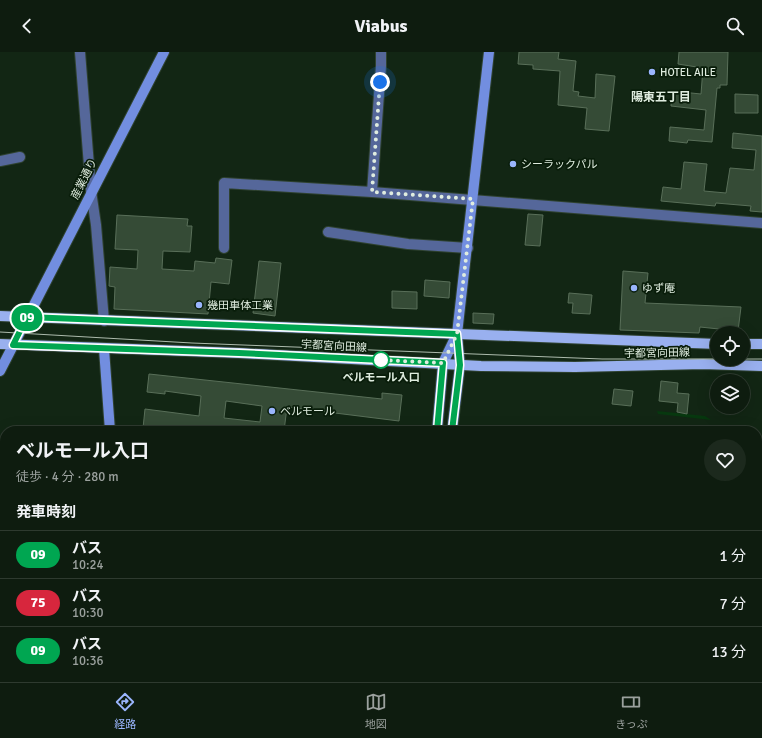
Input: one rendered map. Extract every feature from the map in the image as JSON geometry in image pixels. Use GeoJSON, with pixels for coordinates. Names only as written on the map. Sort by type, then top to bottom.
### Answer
{"type":"FeatureCollection","features":[{"type":"Feature","properties":{"kind":"main road","name":"宇都宮向田線"},"geometry":{"type":"LineString","coordinates":[[0,316],[710,344]]}},
{"type":"Feature","properties":{"kind":"main road","name":"宇都宮向田線"},"geometry":{"type":"LineString","coordinates":[[0,344],[443,363],[460,365],[575,367],[672,364],[762,366]]}},
{"type":"Feature","properties":{"kind":"main road"},"geometry":{"type":"LineString","coordinates":[[750,344],[762,344]]}},
{"type":"Feature","properties":{"kind":"street"},"geometry":{"type":"LineString","coordinates":[[80,52],[91,191],[96,225],[104,321]]}},
{"type":"Feature","properties":{"kind":"street","name":"産業通り"},"geometry":{"type":"LineString","coordinates":[[13,345],[91,191],[164,52]]}},
{"type":"Feature","properties":{"kind":"street"},"geometry":{"type":"LineString","coordinates":[[372,192],[381,66],[380,52]]}},
{"type":"Feature","properties":{"kind":"street"},"geometry":{"type":"LineString","coordinates":[[453,426],[460,365],[457,334],[468,248],[489,52]]}},
{"type":"Feature","properties":{"kind":"street"},"geometry":{"type":"LineString","coordinates":[[0,161],[20,157]]}},
{"type":"Feature","properties":{"kind":"street"},"geometry":{"type":"LineString","coordinates":[[224,248],[224,182],[473,199],[762,223]]}},
{"type":"Feature","properties":{"kind":"street"},"geometry":{"type":"LineString","coordinates":[[328,232],[408,244],[468,248]]}},
{"type":"Feature","properties":{"kind":"street"},"geometry":{"type":"LineString","coordinates":[[437,426],[443,363],[457,334]]}},
{"type":"Feature","properties":{"kind":"street"},"geometry":{"type":"LineString","coordinates":[[0,371],[13,345]]}},
{"type":"Feature","properties":{"kind":"street"},"geometry":{"type":"LineString","coordinates":[[104,349],[110,426]]}},
{"type":"Feature","properties":{"kind":"green space"},"geometry":{"type":"Polygon","coordinates":[[[657,411],[705,416],[711,420],[658,414],[657,411]]]}},
{"type":"Feature","properties":{"kind":"building"},"geometry":{"type":"Polygon","coordinates":[[[519,52],[559,52],[558,59],[576,61],[573,91],[579,92],[578,96],[595,98],[596,74],[615,76],[609,131],[585,129],[587,108],[558,105],[560,71],[533,69],[533,65],[518,64],[519,52]]]}},
{"type":"Feature","properties":{"kind":"building"},"geometry":{"type":"Polygon","coordinates":[[[679,52],[728,52],[727,85],[720,85],[720,88],[717,88],[712,142],[688,140],[687,143],[669,141],[670,127],[704,130],[706,110],[671,106],[672,91],[701,94],[703,68],[678,64],[679,52]]]}},
{"type":"Feature","properties":{"kind":"building"},"geometry":{"type":"Polygon","coordinates":[[[735,94],[758,95],[758,113],[735,113],[735,94]]]}},
{"type":"Feature","properties":{"kind":"building"},"geometry":{"type":"Polygon","coordinates":[[[733,133],[762,136],[762,212],[750,211],[751,206],[716,203],[715,206],[661,201],[663,187],[681,189],[684,162],[707,164],[704,191],[726,193],[730,168],[754,170],[756,150],[732,148],[733,133]]]}},
{"type":"Feature","properties":{"kind":"building"},"geometry":{"type":"Polygon","coordinates":[[[528,214],[543,215],[540,246],[525,245],[528,214]]]}},
{"type":"Feature","properties":{"kind":"building"},"geometry":{"type":"Polygon","coordinates":[[[117,215],[188,219],[187,226],[192,226],[190,252],[163,251],[162,269],[194,271],[195,261],[215,263],[216,258],[232,260],[229,284],[211,282],[208,314],[114,309],[115,287],[109,286],[110,267],[137,269],[138,250],[115,249],[117,215]]]}},
{"type":"Feature","properties":{"kind":"building"},"geometry":{"type":"Polygon","coordinates":[[[259,261],[281,263],[275,316],[253,313],[259,261]]]}},
{"type":"Feature","properties":{"kind":"building","name":"ゆず庵"},"geometry":{"type":"Polygon","coordinates":[[[623,271],[648,273],[645,303],[741,307],[739,326],[710,326],[710,328],[700,327],[699,333],[620,330],[623,271]]]}},
{"type":"Feature","properties":{"kind":"building"},"geometry":{"type":"Polygon","coordinates":[[[425,280],[450,282],[449,298],[424,296],[425,280]]]}},
{"type":"Feature","properties":{"kind":"building"},"geometry":{"type":"Polygon","coordinates":[[[392,291],[417,292],[417,309],[392,308],[392,291]]]}},
{"type":"Feature","properties":{"kind":"building"},"geometry":{"type":"Polygon","coordinates":[[[569,293],[592,295],[590,314],[572,313],[573,303],[568,303],[569,293]]]}},
{"type":"Feature","properties":{"kind":"building"},"geometry":{"type":"Polygon","coordinates":[[[473,313],[494,314],[493,324],[473,323],[473,313]]]}},
{"type":"Feature","properties":{"kind":"building"},"geometry":{"type":"Polygon","coordinates":[[[149,374],[382,399],[382,393],[402,395],[399,421],[287,407],[285,426],[143,426],[145,409],[199,416],[201,396],[165,391],[165,394],[147,392],[149,374]],[[226,401],[224,418],[260,422],[262,406],[226,401]]]}},
{"type":"Feature","properties":{"kind":"building"},"geometry":{"type":"Polygon","coordinates":[[[661,381],[678,383],[677,393],[689,394],[687,414],[677,412],[678,403],[659,401],[661,381]]]}},
{"type":"Feature","properties":{"kind":"building"},"geometry":{"type":"Polygon","coordinates":[[[614,389],[633,391],[631,406],[612,404],[614,389]]]}},
{"type":"Feature","properties":{"kind":"tram line"},"geometry":{"type":"LineString","coordinates":[[0,332],[192,343],[602,359],[762,359]]}},
{"type":"Feature","properties":{"kind":"bus line","name":"09"},"geometry":{"type":"LineString","coordinates":[[437,426],[443,363],[239,353],[13,345],[27,317],[457,334],[460,365],[453,426]]}},
{"type":"Feature","properties":{"kind":"place","name":"HOTEL AILE"},"geometry":{"type":"Point","coordinates":[652,72]}},
{"type":"Feature","properties":{"kind":"place","name":"シーラックパル"},"geometry":{"type":"Point","coordinates":[513,164]}},
{"type":"Feature","properties":{"kind":"place","name":"ゆず庵"},"geometry":{"type":"Point","coordinates":[634,288]}},
{"type":"Feature","properties":{"kind":"place","name":"幾田車体工業"},"geometry":{"type":"Point","coordinates":[199,305]}},
{"type":"Feature","properties":{"kind":"place","name":"ベルモール入口"},"geometry":{"type":"Point","coordinates":[381,360]}},
{"type":"Feature","properties":{"kind":"place","name":"ベルモール"},"geometry":{"type":"Point","coordinates":[272,411]}},
{"type":"Feature","properties":{"kind":"district","name":"陽東五丁目"},"geometry":{"type":"Point","coordinates":[661,97]}},
{"type":"Feature","properties":{"kind":"route"},"geometry":{"type":"LineString","coordinates":[[380,82],[372,192],[473,199],[457,334],[443,363],[381,360]]}}]}
